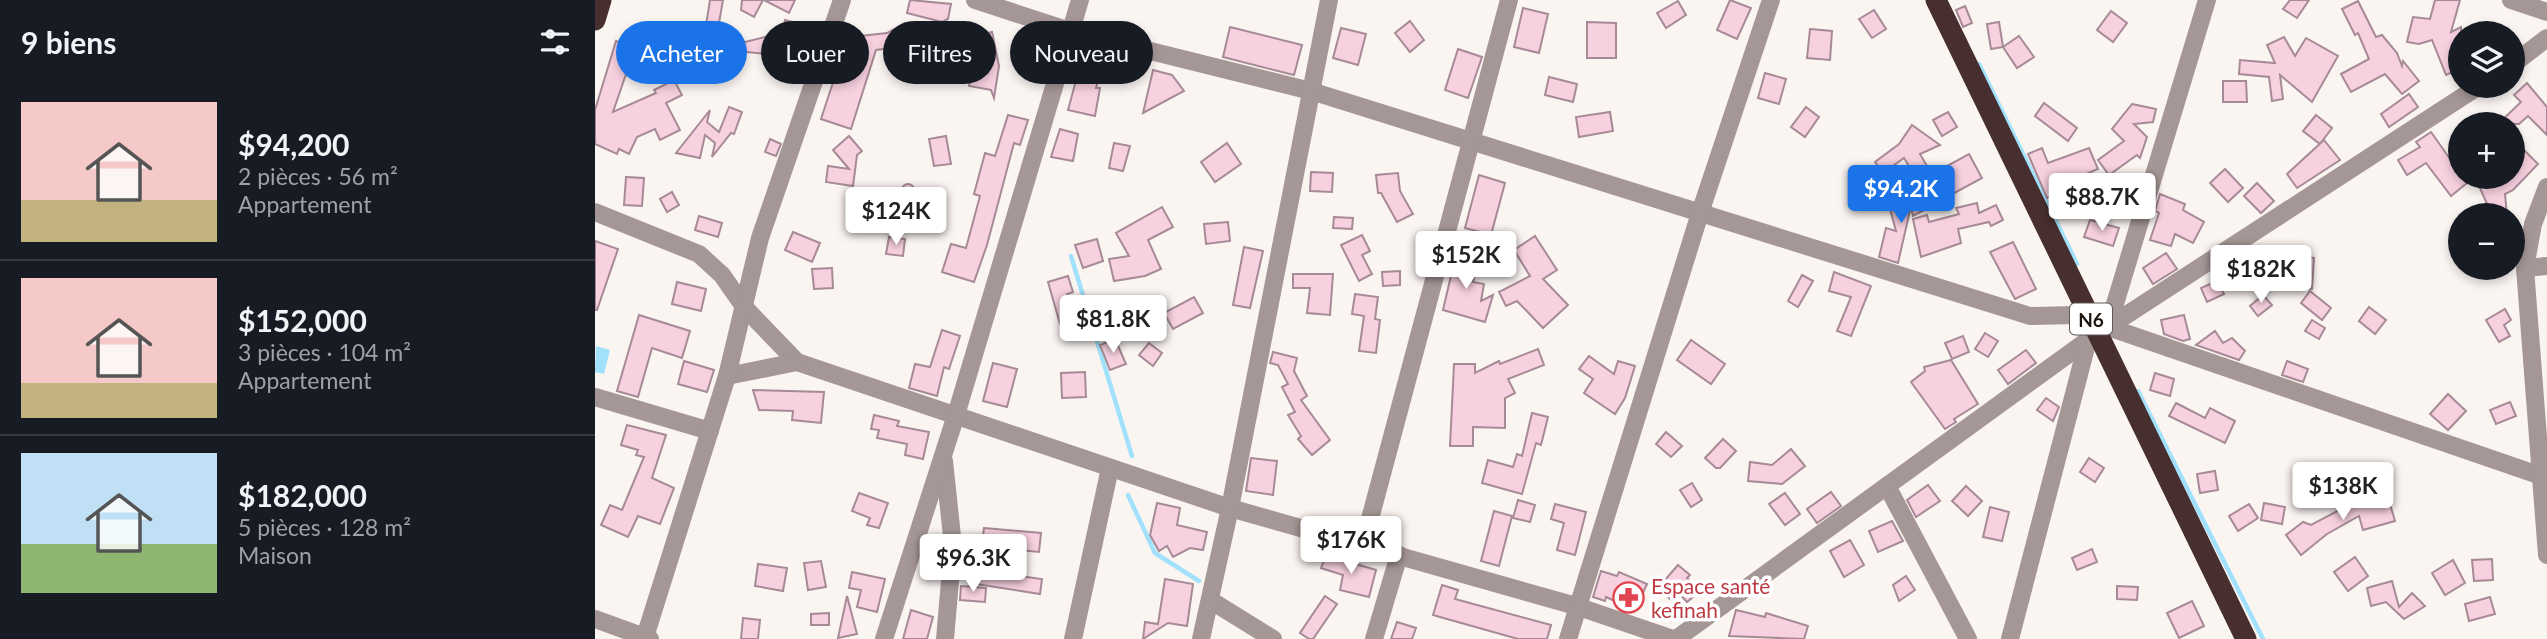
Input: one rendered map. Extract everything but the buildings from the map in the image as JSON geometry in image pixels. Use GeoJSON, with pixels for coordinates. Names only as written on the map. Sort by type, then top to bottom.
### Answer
{"type":"FeatureCollection","features":[{"type":"Feature","properties":{"kind":"highway"},"geometry":{"type":"LineString","coordinates":[[595,20],[601,0]]}},
{"type":"Feature","properties":{"kind":"highway","name":"N6"},"geometry":{"type":"LineString","coordinates":[[1923,0],[2075,315],[2098,334],[2232,639]]}},
{"type":"Feature","properties":{"kind":"highway","name":"N6"},"geometry":{"type":"LineString","coordinates":[[1936,0],[2246,639]]}},
{"type":"Feature","properties":{"kind":"street"},"geometry":{"type":"LineString","coordinates":[[595,619],[648,638],[727,376],[760,238],[842,0]]}},
{"type":"Feature","properties":{"kind":"street"},"geometry":{"type":"LineString","coordinates":[[975,0],[1039,21]]}},
{"type":"Feature","properties":{"kind":"street"},"geometry":{"type":"LineString","coordinates":[[1073,21],[1080,0]]}},
{"type":"Feature","properties":{"kind":"street"},"geometry":{"type":"LineString","coordinates":[[1201,639],[1230,508],[1329,0]]}},
{"type":"Feature","properties":{"kind":"street"},"geometry":{"type":"LineString","coordinates":[[1363,545],[1509,0]]}},
{"type":"Feature","properties":{"kind":"street"},"geometry":{"type":"LineString","coordinates":[[1568,639],[1576,606],[1700,213],[1771,0]]}},
{"type":"Feature","properties":{"kind":"street"},"geometry":{"type":"LineString","coordinates":[[2010,639],[2098,334],[2207,0]]}},
{"type":"Feature","properties":{"kind":"street"},"geometry":{"type":"LineString","coordinates":[[2511,0],[2547,12]]}},
{"type":"Feature","properties":{"kind":"street"},"geometry":{"type":"LineString","coordinates":[[2525,55],[2547,38]]}},
{"type":"Feature","properties":{"kind":"street"},"geometry":{"type":"LineString","coordinates":[[1153,52],[1311,91],[2030,316],[2075,315]]}},
{"type":"Feature","properties":{"kind":"street"},"geometry":{"type":"LineString","coordinates":[[884,639],[956,415],[1054,84]]}},
{"type":"Feature","properties":{"kind":"street"},"geometry":{"type":"LineString","coordinates":[[595,212],[699,254],[722,275],[745,308],[797,362],[1230,508],[1576,606],[1675,639],[2098,334],[2461,98]]}},
{"type":"Feature","properties":{"kind":"street"},"geometry":{"type":"LineString","coordinates":[[2547,187],[2533,224],[2525,268],[2544,478],[2547,555]]}},
{"type":"Feature","properties":{"kind":"street"},"geometry":{"type":"LineString","coordinates":[[2525,268],[2547,266]]}},
{"type":"Feature","properties":{"kind":"street"},"geometry":{"type":"LineString","coordinates":[[2098,334],[2544,478]]}},
{"type":"Feature","properties":{"kind":"street"},"geometry":{"type":"LineString","coordinates":[[727,376],[797,362]]}},
{"type":"Feature","properties":{"kind":"street"},"geometry":{"type":"LineString","coordinates":[[595,397],[710,430]]}},
{"type":"Feature","properties":{"kind":"street"},"geometry":{"type":"LineString","coordinates":[[943,454],[953,545],[945,639]]}},
{"type":"Feature","properties":{"kind":"street"},"geometry":{"type":"LineString","coordinates":[[1073,639],[1110,468]]}},
{"type":"Feature","properties":{"kind":"street"},"geometry":{"type":"LineString","coordinates":[[1887,486],[1968,639]]}},
{"type":"Feature","properties":{"kind":"street"},"geometry":{"type":"LineString","coordinates":[[1374,639],[1399,555]]}},
{"type":"Feature","properties":{"kind":"street"},"geometry":{"type":"LineString","coordinates":[[1210,600],[1273,639]]}},
{"type":"Feature","properties":{"kind":"water"},"geometry":{"type":"Polygon","coordinates":[[[596,346],[610,350],[604,374],[595,372],[596,346]]]}},
{"type":"Feature","properties":{"kind":"waterway"},"geometry":{"type":"LineString","coordinates":[[1979,64],[2077,264]]}},
{"type":"Feature","properties":{"kind":"waterway"},"geometry":{"type":"LineString","coordinates":[[1071,256],[1132,456]]}},
{"type":"Feature","properties":{"kind":"waterway"},"geometry":{"type":"LineString","coordinates":[[2138,391],[2263,639]]}},
{"type":"Feature","properties":{"kind":"waterway"},"geometry":{"type":"LineString","coordinates":[[1128,495],[1155,553],[1199,581]]}},
{"type":"Feature","properties":{"kind":"place","name":"Espace santé kefinah"},"geometry":{"type":"Point","coordinates":[1628,597]}}]}
